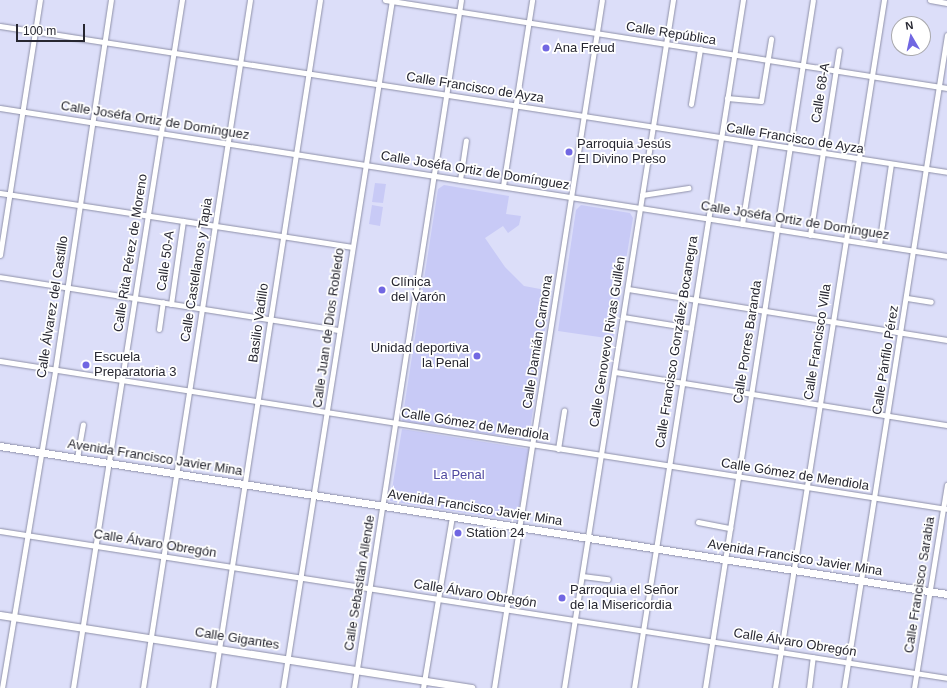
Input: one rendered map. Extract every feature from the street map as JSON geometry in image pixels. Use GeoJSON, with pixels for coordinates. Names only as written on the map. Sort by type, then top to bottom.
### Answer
{"type":"FeatureCollection","features":[{"type":"Feature","properties":{"kind":"main road","name":"Avenida Francisco Javier Mina"},"geometry":{"type":"LineString","coordinates":[[0,446],[947,594]]}},
{"type":"Feature","properties":{"kind":"main road","name":"Calle Gigantes"},"geometry":{"type":"LineString","coordinates":[[0,615],[357,670],[424,684],[471,688]]}},
{"type":"Feature","properties":{"kind":"street"},"geometry":{"type":"LineString","coordinates":[[0,256],[40,0]]}},
{"type":"Feature","properties":{"kind":"street","name":"Calle Álvarez del Castillo"},"geometry":{"type":"LineString","coordinates":[[2,688],[55,370],[66,287],[80,206],[111,0]]}},
{"type":"Feature","properties":{"kind":"street","name":"Calle Rita Pérez de Moreno"},"geometry":{"type":"LineString","coordinates":[[73,688],[110,463],[134,298],[182,0]]}},
{"type":"Feature","properties":{"kind":"street","name":"Calle Castellanos y Tapia"},"geometry":{"type":"LineString","coordinates":[[144,688],[191,391],[202,309],[250,0]]}},
{"type":"Feature","properties":{"kind":"street","name":"Basilio Vadillo"},"geometry":{"type":"LineString","coordinates":[[213,688],[234,567],[270,319],[320,0]]}},
{"type":"Feature","properties":{"kind":"street","name":"Calle República"},"geometry":{"type":"LineString","coordinates":[[385,0],[947,88]]}},
{"type":"Feature","properties":{"kind":"street","name":"Calle Sebastián Allende"},"geometry":{"type":"LineString","coordinates":[[354,688],[384,506],[461,0]]}},
{"type":"Feature","properties":{"kind":"street"},"geometry":{"type":"LineString","coordinates":[[503,186],[532,0]]}},
{"type":"Feature","properties":{"kind":"street","name":"Calle Damián Carmona"},"geometry":{"type":"LineString","coordinates":[[494,688],[602,0]]}},
{"type":"Feature","properties":{"kind":"street","name":"Calle Genovevo Rivas Guillén"},"geometry":{"type":"LineString","coordinates":[[564,688],[673,0]]}},
{"type":"Feature","properties":{"kind":"street","name":"Calle Francisco González Bocanegra"},"geometry":{"type":"LineString","coordinates":[[634,688],[743,0]]}},
{"type":"Feature","properties":{"kind":"street","name":"Calle Porres Baranda"},"geometry":{"type":"LineString","coordinates":[[705,688],[812,0]]}},
{"type":"Feature","properties":{"kind":"street","name":"Calle Francisco Villa"},"geometry":{"type":"LineString","coordinates":[[774,688],[781,652],[844,240],[884,0]]}},
{"type":"Feature","properties":{"kind":"street"},"geometry":{"type":"LineString","coordinates":[[930,0],[947,3]]}},
{"type":"Feature","properties":{"kind":"street","name":"Calle Juan de Dios Robledo"},"geometry":{"type":"LineString","coordinates":[[283,688],[286,659],[328,413],[351,247],[392,1]]}},
{"type":"Feature","properties":{"kind":"street","name":"Calle Francisco de Ayza"},"geometry":{"type":"LineString","coordinates":[[0,26],[516,105],[721,139],[947,172]]}},
{"type":"Feature","properties":{"kind":"street","name":"Calle Pánfilo Pérez"},"geometry":{"type":"LineString","coordinates":[[844,688],[907,298],[947,35]]}},
{"type":"Feature","properties":{"kind":"street"},"geometry":{"type":"LineString","coordinates":[[727,98],[760,102],[771,40]]}},
{"type":"Feature","properties":{"kind":"street"},"geometry":{"type":"LineString","coordinates":[[691,104],[700,50]]}},
{"type":"Feature","properties":{"kind":"street","name":"Calle 68-A"},"geometry":{"type":"LineString","coordinates":[[810,235],[839,50]]}},
{"type":"Feature","properties":{"kind":"street","name":"Calle Joséfa Ortiz de Domínguez"},"geometry":{"type":"LineString","coordinates":[[0,108],[947,256]]}},
{"type":"Feature","properties":{"kind":"street"},"geometry":{"type":"LineString","coordinates":[[460,180],[466,140]]}},
{"type":"Feature","properties":{"kind":"street"},"geometry":{"type":"LineString","coordinates":[[742,224],[755,144]]}},
{"type":"Feature","properties":{"kind":"street"},"geometry":{"type":"LineString","coordinates":[[879,245],[891,164]]}},
{"type":"Feature","properties":{"kind":"street"},"geometry":{"type":"LineString","coordinates":[[642,195],[688,188]]}},
{"type":"Feature","properties":{"kind":"street"},"geometry":{"type":"LineString","coordinates":[[0,193],[351,247]]}},
{"type":"Feature","properties":{"kind":"street","name":"Calle 50-A"},"geometry":{"type":"LineString","coordinates":[[170,304],[183,221]]}},
{"type":"Feature","properties":{"kind":"street"},"geometry":{"type":"LineString","coordinates":[[0,277],[339,330]]}},
{"type":"Feature","properties":{"kind":"street"},"geometry":{"type":"LineString","coordinates":[[628,289],[947,340]]}},
{"type":"Feature","properties":{"kind":"street"},"geometry":{"type":"LineString","coordinates":[[907,298],[931,302]]}},
{"type":"Feature","properties":{"kind":"street"},"geometry":{"type":"LineString","coordinates":[[159,328],[163,302]]}},
{"type":"Feature","properties":{"kind":"street"},"geometry":{"type":"LineString","coordinates":[[623,317],[691,328]]}},
{"type":"Feature","properties":{"kind":"street","name":"Calle Gómez de Mendiola"},"geometry":{"type":"LineString","coordinates":[[0,361],[945,509]]}},
{"type":"Feature","properties":{"kind":"street"},"geometry":{"type":"LineString","coordinates":[[615,372],[947,425]]}},
{"type":"Feature","properties":{"kind":"street"},"geometry":{"type":"LineString","coordinates":[[558,448],[564,410]]}},
{"type":"Feature","properties":{"kind":"street"},"geometry":{"type":"LineString","coordinates":[[77,458],[83,425]]}},
{"type":"Feature","properties":{"kind":"street","name":"Calle Francisco Sarabia"},"geometry":{"type":"LineString","coordinates":[[914,688],[945,509],[947,486]]}},
{"type":"Feature","properties":{"kind":"street"},"geometry":{"type":"LineString","coordinates":[[424,684],[452,516]]}},
{"type":"Feature","properties":{"kind":"street"},"geometry":{"type":"LineString","coordinates":[[698,522],[730,528]]}},
{"type":"Feature","properties":{"kind":"street","name":"Calle Álvaro Obregón"},"geometry":{"type":"LineString","coordinates":[[0,531],[947,678]]}},
{"type":"Feature","properties":{"kind":"street"},"geometry":{"type":"LineString","coordinates":[[582,576],[608,579]]}},
{"type":"Feature","properties":{"kind":"street"},"geometry":{"type":"LineString","coordinates":[[809,688],[813,657]]}},
{"type":"Feature","properties":{"kind":"green space"},"geometry":{"type":"Polygon","coordinates":[[[375,183],[386,184],[383,203],[372,202],[375,183]]]}},
{"type":"Feature","properties":{"kind":"green space","name":"Unidad deportiva la Penal"},"geometry":{"type":"Polygon","coordinates":[[[444,185],[509,196],[506,214],[521,216],[519,225],[508,233],[503,226],[485,238],[505,267],[524,286],[551,291],[529,436],[524,439],[402,421],[438,189],[444,185]]]}},
{"type":"Feature","properties":{"kind":"green space"},"geometry":{"type":"Polygon","coordinates":[[[372,205],[383,207],[380,226],[369,224],[372,205]]]}},
{"type":"Feature","properties":{"kind":"green space"},"geometry":{"type":"Polygon","coordinates":[[[581,205],[630,213],[633,218],[613,339],[558,331],[576,210],[581,205]]]}},
{"type":"Feature","properties":{"kind":"green space","name":"La Penal"},"geometry":{"type":"Polygon","coordinates":[[[402,429],[529,449],[517,521],[390,501],[402,429]]]}},
{"type":"Feature","properties":{"kind":"place","name":"Ana Freud"},"geometry":{"type":"Point","coordinates":[546,48]}},
{"type":"Feature","properties":{"kind":"place","name":"Parroquia Jesús El Divino Preso"},"geometry":{"type":"Point","coordinates":[569,152]}},
{"type":"Feature","properties":{"kind":"place","name":"Clínica del Varón"},"geometry":{"type":"Point","coordinates":[382,290]}},
{"type":"Feature","properties":{"kind":"place","name":"Unidad deportiva la Penal"},"geometry":{"type":"Point","coordinates":[477,356]}},
{"type":"Feature","properties":{"kind":"place","name":"Escuela Preparatoria 3"},"geometry":{"type":"Point","coordinates":[86,365]}},
{"type":"Feature","properties":{"kind":"place","name":"Station 24"},"geometry":{"type":"Point","coordinates":[458,533]}},
{"type":"Feature","properties":{"kind":"place","name":"Parroquia el Señor de la Misericordia"},"geometry":{"type":"Point","coordinates":[562,598]}}]}
